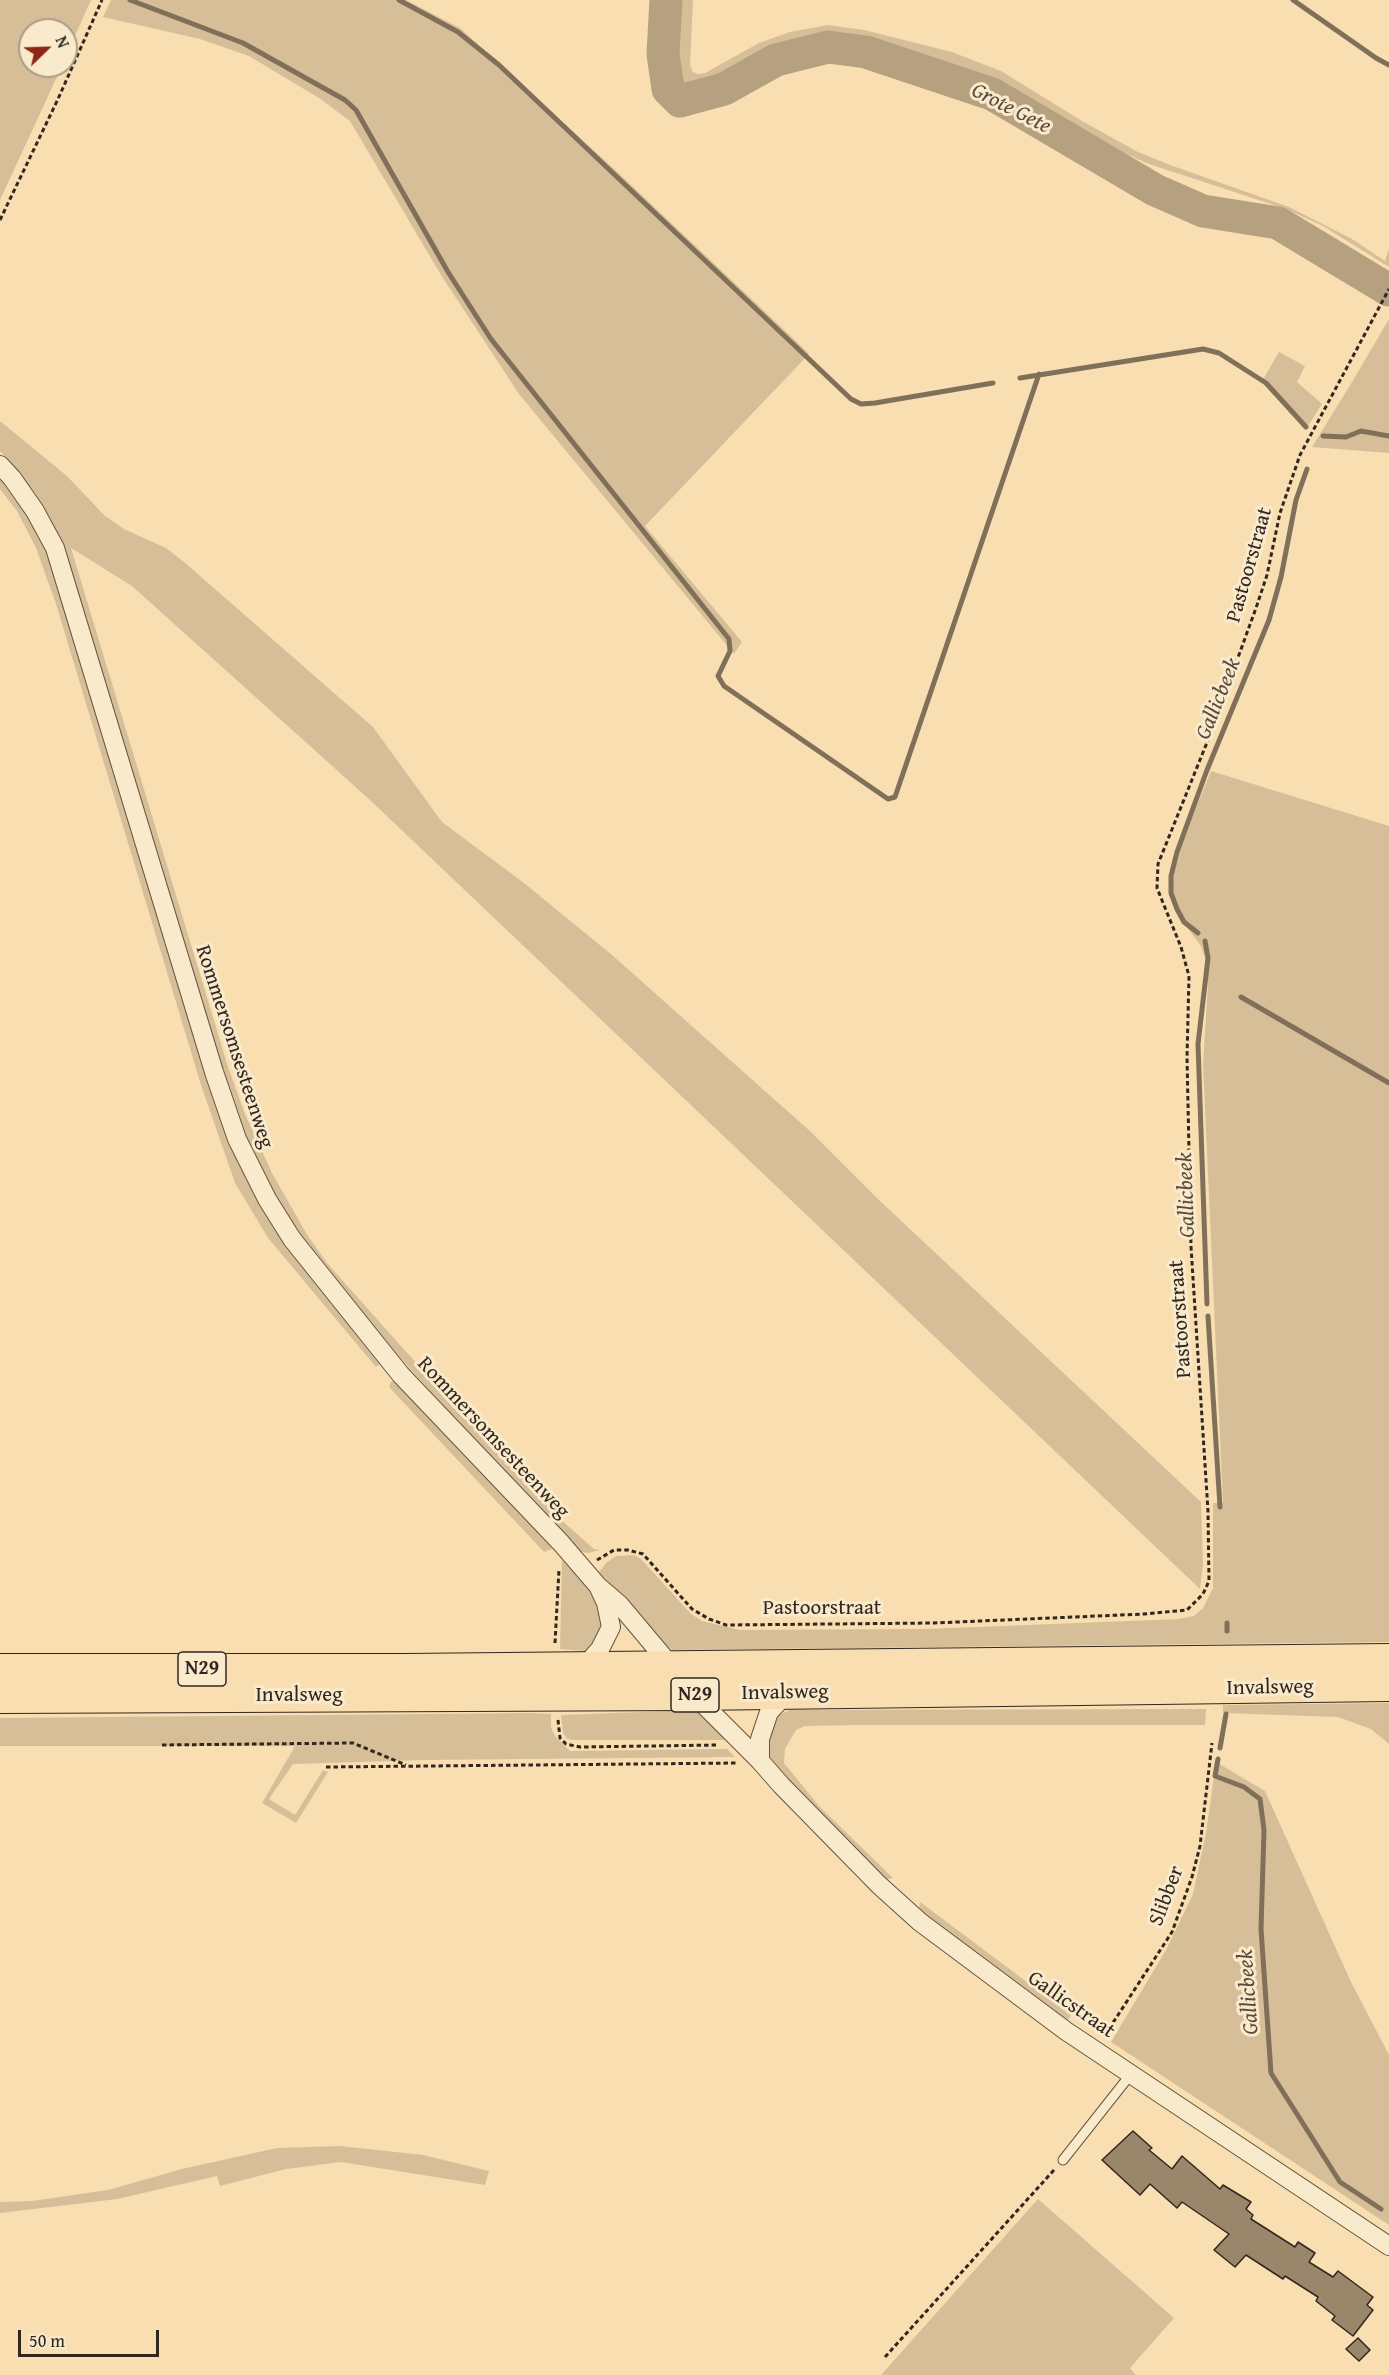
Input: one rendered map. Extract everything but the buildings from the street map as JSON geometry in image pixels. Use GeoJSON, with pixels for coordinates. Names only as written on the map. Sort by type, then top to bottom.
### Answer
{"type":"FeatureCollection","features":[{"type":"Feature","properties":{"kind":"highway","name":"Invalsweg"},"geometry":{"type":"LineString","coordinates":[[0,1669],[672,1667],[1389,1659]]}},
{"type":"Feature","properties":{"kind":"highway","name":"Invalsweg"},"geometry":{"type":"LineString","coordinates":[[0,1698],[694,1695],[1389,1686]]}},
{"type":"Feature","properties":{"kind":"street","name":"Rommersomsesteenweg"},"geometry":{"type":"LineString","coordinates":[[0,465],[35,511],[55,548],[214,1072],[237,1139],[252,1171],[292,1239],[401,1375],[598,1586],[619,1604],[672,1667]]}},
{"type":"Feature","properties":{"kind":"street","name":"Rommersomsesteenweg"},"geometry":{"type":"LineString","coordinates":[[584,1667],[600,1649],[611,1628],[606,1603],[598,1586]]}},
{"type":"Feature","properties":{"kind":"street"},"geometry":{"type":"LineString","coordinates":[[760,1761],[760,1739],[770,1712],[787,1693]]}},
{"type":"Feature","properties":{"kind":"street","name":"Gallicstraat"},"geometry":{"type":"LineString","coordinates":[[694,1695],[879,1885],[920,1922],[1066,2031],[1389,2246]]}},
{"type":"Feature","properties":{"kind":"lane"},"geometry":{"type":"LineString","coordinates":[[1063,2160],[1131,2074]]}},
{"type":"Feature","properties":{"kind":"path"},"geometry":{"type":"LineString","coordinates":[[0,220],[54,109],[102,0]]}},
{"type":"Feature","properties":{"kind":"path","name":"Pastoorstraat"},"geometry":{"type":"LineString","coordinates":[[582,1568],[614,1550],[628,1550],[643,1554],[692,1608],[709,1619],[726,1625],[934,1623],[1144,1614],[1187,1610],[1203,1594],[1209,1581],[1208,1511],[1191,1247],[1187,1058],[1189,976],[1181,947],[1156,888],[1158,864],[1208,740],[1256,608],[1267,575],[1280,513],[1300,455],[1389,289]]}},
{"type":"Feature","properties":{"kind":"path"},"geometry":{"type":"LineString","coordinates":[[555,1649],[555,1604],[561,1544]]}},
{"type":"Feature","properties":{"kind":"path"},"geometry":{"type":"LineString","coordinates":[[162,1745],[353,1743],[407,1766]]}},
{"type":"Feature","properties":{"kind":"path","name":"Slibber"},"geometry":{"type":"LineString","coordinates":[[1101,2042],[1172,1932],[1192,1877],[1200,1846],[1212,1743]]}},
{"type":"Feature","properties":{"kind":"path"},"geometry":{"type":"LineString","coordinates":[[326,1767],[746,1763],[760,1761]]}},
{"type":"Feature","properties":{"kind":"path"},"geometry":{"type":"LineString","coordinates":[[885,2357],[1063,2160]]}},
{"type":"Feature","properties":{"kind":"shaded area"},"geometry":{"type":"Polygon","coordinates":[[[0,0],[91,0],[78,29],[78,18],[18,18],[18,78],[56,78],[0,200],[0,0]]]}},
{"type":"Feature","properties":{"kind":"shaded area"},"geometry":{"type":"Polygon","coordinates":[[[111,0],[406,0],[460,28],[612,167],[809,354],[645,526],[742,642],[734,654],[519,394],[441,275],[350,121],[319,98],[249,56],[200,39],[103,17],[111,0]]]}},
{"type":"Feature","properties":{"kind":"shaded area"},"geometry":{"type":"Polygon","coordinates":[[[679,0],[693,0],[690,65],[693,72],[698,74],[705,73],[759,43],[790,32],[828,25],[864,30],[952,52],[1001,71],[1082,121],[1138,152],[1289,207],[1352,239],[1385,261],[1389,248],[1389,267],[1323,226],[1286,209],[1149,164],[1072,130],[974,74],[896,51],[849,39],[827,37],[796,44],[707,84],[692,87],[683,82],[676,55],[679,0]]]}},
{"type":"Feature","properties":{"kind":"shaded area"},"geometry":{"type":"Polygon","coordinates":[[[1389,319],[1389,453],[1312,447],[1352,382],[1389,319]]]}},
{"type":"Feature","properties":{"kind":"shaded area"},"geometry":{"type":"Polygon","coordinates":[[[1279,352],[1305,366],[1297,382],[1322,404],[1308,426],[1262,381],[1279,352]]]}},
{"type":"Feature","properties":{"kind":"shaded area"},"geometry":{"type":"Polygon","coordinates":[[[0,421],[67,476],[105,516],[124,529],[166,548],[184,562],[373,727],[442,822],[524,883],[612,955],[811,1132],[879,1200],[1201,1502],[1203,1564],[1200,1589],[370,800],[132,586],[71,548],[228,1067],[245,1114],[272,1173],[306,1233],[327,1263],[558,1517],[594,1549],[600,1550],[588,1553],[577,1551],[349,1302],[309,1253],[269,1185],[239,1124],[76,588],[14,467],[0,451],[0,421]]]}},
{"type":"Feature","properties":{"kind":"shaded area"},"geometry":{"type":"Polygon","coordinates":[[[0,475],[19,497],[49,556],[235,1152],[253,1193],[332,1304],[380,1360],[380,1364],[376,1367],[268,1238],[235,1183],[201,1085],[56,604],[36,548],[17,511],[0,489],[0,475]]]}},
{"type":"Feature","properties":{"kind":"shaded area"},"geometry":{"type":"Polygon","coordinates":[[[1211,771],[1389,826],[1389,1642],[673,1650],[662,1643],[599,1572],[616,1556],[634,1555],[641,1559],[691,1614],[702,1621],[740,1630],[926,1629],[1179,1619],[1194,1616],[1203,1608],[1213,1588],[1213,1503],[1223,1503],[1203,1064],[1208,985],[1206,961],[1201,946],[1183,922],[1175,904],[1170,882],[1176,857],[1211,771]]]}},
{"type":"Feature","properties":{"kind":"shaded area"},"geometry":{"type":"Polygon","coordinates":[[[396,1380],[552,1549],[544,1552],[389,1387],[391,1382],[396,1380]]]}},
{"type":"Feature","properties":{"kind":"shaded area"},"geometry":{"type":"Polygon","coordinates":[[[562,1560],[597,1599],[603,1622],[600,1634],[593,1646],[586,1651],[560,1649],[562,1560]]]}},
{"type":"Feature","properties":{"kind":"shaded area"},"geometry":{"type":"Polygon","coordinates":[[[1389,1703],[1389,1744],[1371,1729],[1338,1717],[1223,1713],[1223,1705],[1389,1703]]]}},
{"type":"Feature","properties":{"kind":"shaded area"},"geometry":{"type":"Polygon","coordinates":[[[1206,1709],[1205,1725],[855,1725],[805,1726],[796,1730],[785,1749],[784,1763],[819,1806],[893,1878],[883,1880],[796,1789],[771,1760],[768,1753],[768,1740],[779,1715],[790,1710],[1206,1709]]]}},
{"type":"Feature","properties":{"kind":"shaded area"},"geometry":{"type":"Polygon","coordinates":[[[694,1710],[703,1712],[731,1740],[567,1739],[563,1733],[561,1715],[694,1710]]]}},
{"type":"Feature","properties":{"kind":"shaded area"},"geometry":{"type":"Polygon","coordinates":[[[551,1714],[551,1727],[555,1736],[570,1751],[727,1749],[735,1757],[424,1760],[293,1764],[269,1799],[295,1815],[323,1770],[328,1772],[296,1823],[262,1803],[295,1746],[0,1746],[0,1718],[551,1714]]]}},
{"type":"Feature","properties":{"kind":"shaded area"},"geometry":{"type":"Polygon","coordinates":[[[1216,1762],[1265,1791],[1351,1982],[1389,2055],[1389,2225],[1111,2042],[1166,1950],[1193,1894],[1206,1833],[1216,1762]]]}},
{"type":"Feature","properties":{"kind":"shaded area"},"geometry":{"type":"Polygon","coordinates":[[[920,1902],[1071,2015],[1067,2022],[919,1910],[920,1902]]]}},
{"type":"Feature","properties":{"kind":"shaded area"},"geometry":{"type":"Polygon","coordinates":[[[340,2146],[423,2155],[489,2171],[485,2185],[341,2162],[286,2169],[220,2186],[217,2176],[117,2199],[0,2213],[0,2202],[32,2201],[108,2190],[182,2169],[277,2148],[340,2146]]]}},
{"type":"Feature","properties":{"kind":"shaded area"},"geometry":{"type":"Polygon","coordinates":[[[1038,2199],[1174,2318],[1130,2368],[1136,2375],[881,2375],[1038,2199]]]}},
{"type":"Feature","properties":{"kind":"waterway"},"geometry":{"type":"LineString","coordinates":[[130,0],[243,43],[345,100],[356,110],[448,272],[491,339],[729,639],[730,651],[718,676],[724,686],[888,799],[895,797],[1039,374]]}},
{"type":"Feature","properties":{"kind":"waterway"},"geometry":{"type":"LineString","coordinates":[[399,0],[458,32],[499,65],[851,399],[861,404],[875,403],[993,383]]}},
{"type":"Feature","properties":{"kind":"waterway","name":"Grote Gete"},"geometry":{"type":"LineString","coordinates":[[666,0],[663,54],[668,89],[680,101],[724,89],[776,60],[828,47],[866,52],[992,94],[1155,190],[1203,211],[1278,223],[1389,290]]}},
{"type":"Feature","properties":{"kind":"waterway"},"geometry":{"type":"LineString","coordinates":[[1293,0],[1389,65]]}},
{"type":"Feature","properties":{"kind":"waterway"},"geometry":{"type":"LineString","coordinates":[[1020,378],[1203,349],[1219,353],[1266,383],[1306,427]]}},
{"type":"Feature","properties":{"kind":"waterway","name":"Gallicbeek"},"geometry":{"type":"LineString","coordinates":[[1323,436],[1346,437],[1361,431],[1389,436]]}},
{"type":"Feature","properties":{"kind":"waterway","name":"Gallicbeek"},"geometry":{"type":"LineString","coordinates":[[1198,933],[1184,922],[1177,909],[1171,893],[1171,876],[1177,852],[1207,770],[1269,620],[1281,577],[1296,500],[1307,469]]}},
{"type":"Feature","properties":{"kind":"waterway","name":"Gallicbeek"},"geometry":{"type":"LineString","coordinates":[[1205,941],[1208,958],[1198,1044],[1207,1304]]}},
{"type":"Feature","properties":{"kind":"waterway"},"geometry":{"type":"LineString","coordinates":[[1241,997],[1389,1083]]}},
{"type":"Feature","properties":{"kind":"waterway","name":"Gallicbeek"},"geometry":{"type":"LineString","coordinates":[[1208,1316],[1220,1507]]}},
{"type":"Feature","properties":{"kind":"waterway","name":"Gallicbeek"},"geometry":{"type":"LineString","coordinates":[[1227,1623],[1227,1631]]}},
{"type":"Feature","properties":{"kind":"waterway","name":"Gallicbeek"},"geometry":{"type":"LineString","coordinates":[[1220,1748],[1226,1714]]}},
{"type":"Feature","properties":{"kind":"waterway","name":"Gallicbeek"},"geometry":{"type":"LineString","coordinates":[[1218,1759],[1215,1776],[1244,1787],[1260,1799],[1264,1830],[1261,1929],[1271,2073],[1340,2182],[1381,2209]]}}]}
